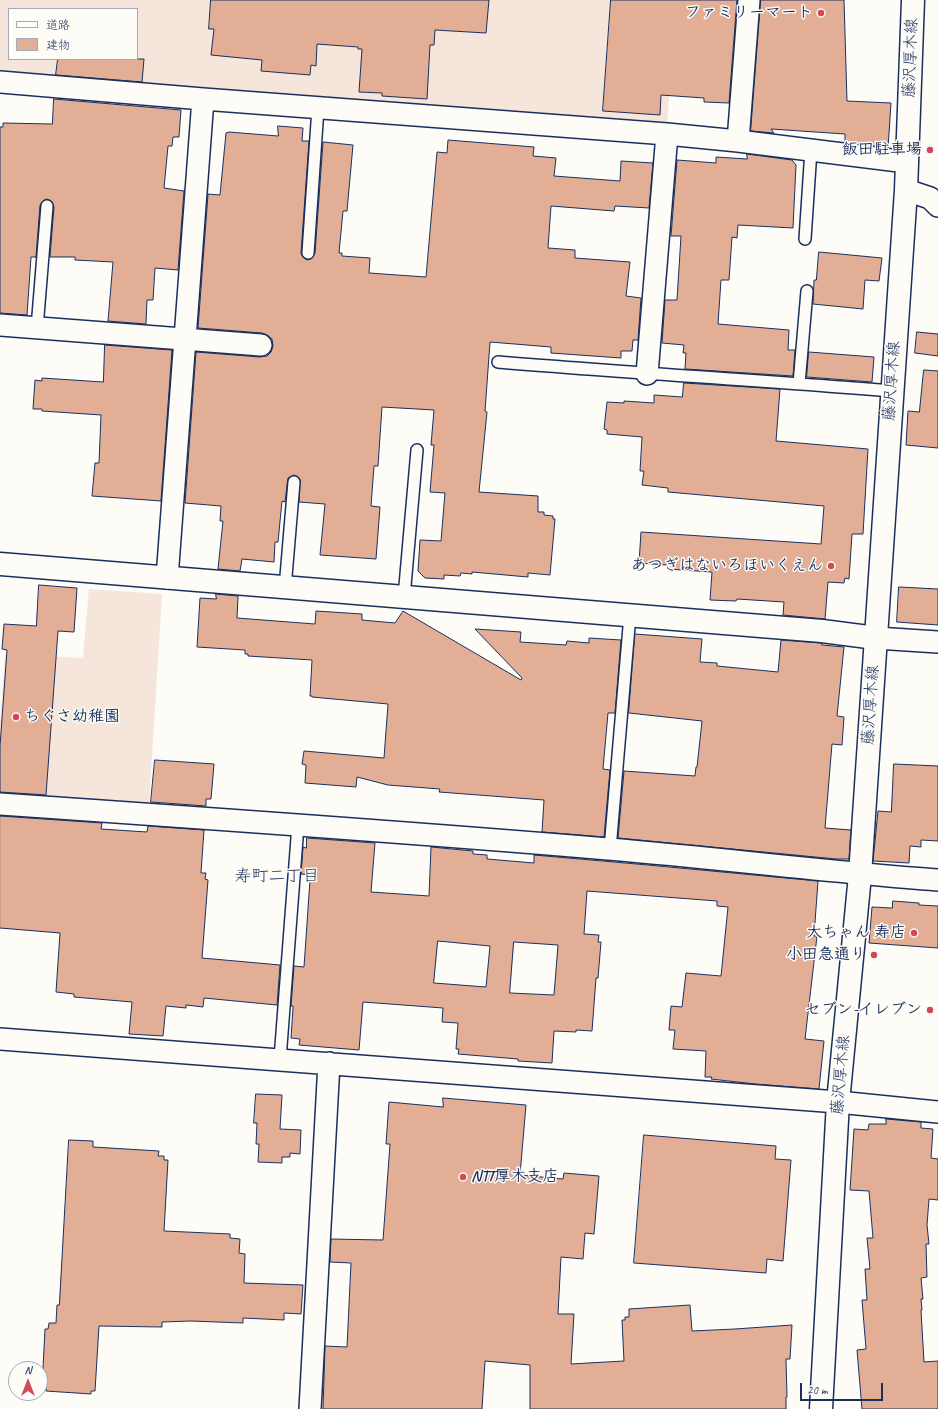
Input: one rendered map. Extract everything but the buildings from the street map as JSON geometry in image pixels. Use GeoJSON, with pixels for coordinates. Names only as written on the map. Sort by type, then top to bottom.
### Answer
{"type":"FeatureCollection","features":[{"type":"Feature","properties":{"kind":"main road","name":"藤沢厚木線"},"geometry":{"type":"LineString","coordinates":[[821,1409],[838,1102],[860,875],[891,391],[906,190],[913,0]]}},
{"type":"Feature","properties":{"kind":"main road"},"geometry":{"type":"LineString","coordinates":[[0,564],[822,631],[876,638]]}},
{"type":"Feature","properties":{"kind":"street"},"geometry":{"type":"LineString","coordinates":[[738,141],[749,0]]}},
{"type":"Feature","properties":{"kind":"street"},"geometry":{"type":"LineString","coordinates":[[0,82],[318,108],[667,134],[738,141],[907,162]]}},
{"type":"Feature","properties":{"kind":"street"},"geometry":{"type":"LineString","coordinates":[[167,578],[203,99]]}},
{"type":"Feature","properties":{"kind":"street"},"geometry":{"type":"LineString","coordinates":[[647,374],[667,134]]}},
{"type":"Feature","properties":{"kind":"street"},"geometry":{"type":"LineString","coordinates":[[906,190],[930,198],[938,206]]}},
{"type":"Feature","properties":{"kind":"street"},"geometry":{"type":"LineString","coordinates":[[0,325],[261,345]]}},
{"type":"Feature","properties":{"kind":"street"},"geometry":{"type":"LineString","coordinates":[[876,638],[938,642]]}},
{"type":"Feature","properties":{"kind":"street"},"geometry":{"type":"LineString","coordinates":[[0,804],[610,849],[759,863],[860,875],[938,880]]}},
{"type":"Feature","properties":{"kind":"street"},"geometry":{"type":"LineString","coordinates":[[0,1039],[838,1102],[938,1112]]}},
{"type":"Feature","properties":{"kind":"street"},"geometry":{"type":"LineString","coordinates":[[310,1409],[329,1064]]}},
{"type":"Feature","properties":{"kind":"lane"},"geometry":{"type":"LineString","coordinates":[[308,253],[318,108]]}},
{"type":"Feature","properties":{"kind":"lane"},"geometry":{"type":"LineString","coordinates":[[805,239],[812,150]]}},
{"type":"Feature","properties":{"kind":"lane"},"geometry":{"type":"LineString","coordinates":[[37,328],[47,206]]}},
{"type":"Feature","properties":{"kind":"lane"},"geometry":{"type":"LineString","coordinates":[[799,384],[807,291]]}},
{"type":"Feature","properties":{"kind":"lane"},"geometry":{"type":"LineString","coordinates":[[498,362],[891,391]]}},
{"type":"Feature","properties":{"kind":"lane"},"geometry":{"type":"LineString","coordinates":[[404,597],[417,450]]}},
{"type":"Feature","properties":{"kind":"lane"},"geometry":{"type":"LineString","coordinates":[[285,588],[294,482]]}},
{"type":"Feature","properties":{"kind":"lane"},"geometry":{"type":"LineString","coordinates":[[610,849],[630,615]]}},
{"type":"Feature","properties":{"kind":"lane"},"geometry":{"type":"LineString","coordinates":[[280,1059],[298,825]]}},
{"type":"Feature","properties":{"kind":"shaded area"},"geometry":{"type":"Polygon","coordinates":[[[0,0],[676,0],[667,125],[0,73],[0,0]]]}},
{"type":"Feature","properties":{"kind":"shaded area"},"geometry":{"type":"Polygon","coordinates":[[[89,589],[162,594],[149,804],[0,794],[0,722],[5,654],[83,658],[89,589]]]}},
{"type":"Feature","properties":{"kind":"place","name":"ファミリーマート"},"geometry":{"type":"Point","coordinates":[821,13]}},
{"type":"Feature","properties":{"kind":"place","name":"飯田駐車場"},"geometry":{"type":"Point","coordinates":[930,150]}},
{"type":"Feature","properties":{"kind":"place","name":"あつぎはないろほいくえん"},"geometry":{"type":"Point","coordinates":[831,566]}},
{"type":"Feature","properties":{"kind":"place","name":"ちぐさ幼稚園"},"geometry":{"type":"Point","coordinates":[16,717]}},
{"type":"Feature","properties":{"kind":"place","name":"大ちゃん 寿店"},"geometry":{"type":"Point","coordinates":[914,933]}},
{"type":"Feature","properties":{"kind":"place","name":"小田急通り"},"geometry":{"type":"Point","coordinates":[874,955]}},
{"type":"Feature","properties":{"kind":"place","name":"セブン-イレブン"},"geometry":{"type":"Point","coordinates":[930,1010]}},
{"type":"Feature","properties":{"kind":"place","name":"NTT厚木支店"},"geometry":{"type":"Point","coordinates":[463,1177]}},
{"type":"Feature","properties":{"kind":"district","name":"寿町二丁目"},"geometry":{"type":"Point","coordinates":[277,877]}}]}
